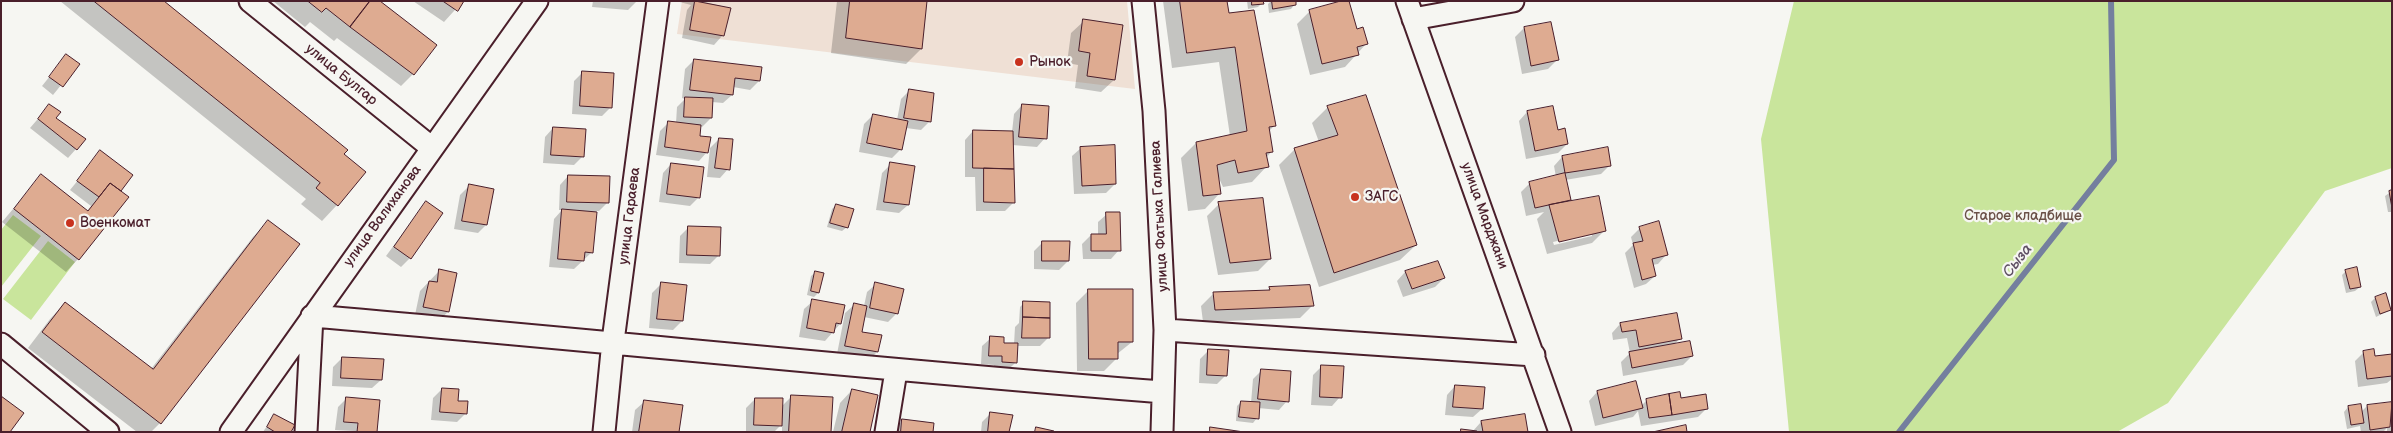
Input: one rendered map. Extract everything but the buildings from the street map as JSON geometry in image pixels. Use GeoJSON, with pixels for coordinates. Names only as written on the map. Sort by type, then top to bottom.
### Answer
{"type":"FeatureCollection","features":[{"type":"Feature","properties":{"kind":"street","name":"улица Булгар"},"geometry":{"type":"LineString","coordinates":[[250,1],[432,148]]}},
{"type":"Feature","properties":{"kind":"street","name":"улица Валиханова"},"geometry":{"type":"LineString","coordinates":[[231,432],[537,1]]}},
{"type":"Feature","properties":{"kind":"street","name":"улица Гараева"},"geometry":{"type":"LineString","coordinates":[[604,432],[613,341],[658,1]]}},
{"type":"Feature","properties":{"kind":"street","name":"улица Фатыха Галиева"},"geometry":{"type":"LineString","coordinates":[[1144,1],[1154,111],[1165,330],[1162,432]]}},
{"type":"Feature","properties":{"kind":"street"},"geometry":{"type":"LineString","coordinates":[[1410,10],[1513,1]]}},
{"type":"Feature","properties":{"kind":"street","name":"улица Марджани"},"geometry":{"type":"LineString","coordinates":[[1410,10],[1560,432]]}},
{"type":"Feature","properties":{"kind":"street"},"geometry":{"type":"LineString","coordinates":[[306,432],[312,316],[613,341],[896,371],[1164,392]]}},
{"type":"Feature","properties":{"kind":"street"},"geometry":{"type":"LineString","coordinates":[[1165,330],[1534,355]]}},
{"type":"Feature","properties":{"kind":"street"},"geometry":{"type":"LineString","coordinates":[[1,344],[108,432]]}},
{"type":"Feature","properties":{"kind":"street"},"geometry":{"type":"LineString","coordinates":[[886,432],[896,371]]}},
{"type":"Feature","properties":{"kind":"shaded area","name":"Рынок"},"geometry":{"type":"Polygon","coordinates":[[[682,1],[1127,1],[1135,89],[677,34],[682,1]]]}},
{"type":"Feature","properties":{"kind":"green space","name":"Старое кладбище"},"geometry":{"type":"Polygon","coordinates":[[[1794,1],[2392,1],[2392,168],[2325,191],[2168,403],[2117,432],[1789,432],[1761,139],[1794,1]]]}},
{"type":"Feature","properties":{"kind":"green space"},"geometry":{"type":"Polygon","coordinates":[[[13,215],[41,236],[1,287],[1,230],[13,215]]]}},
{"type":"Feature","properties":{"kind":"green space"},"geometry":{"type":"Polygon","coordinates":[[[48,241],[75,262],[31,320],[3,299],[48,241]]]}},
{"type":"Feature","properties":{"kind":"waterway","name":"Сыза"},"geometry":{"type":"LineString","coordinates":[[1899,432],[2114,160],[2111,1]]}},
{"type":"Feature","properties":{"kind":"place","name":"Рынок"},"geometry":{"type":"Point","coordinates":[1019,62]}},
{"type":"Feature","properties":{"kind":"place","name":"ЗАГС"},"geometry":{"type":"Point","coordinates":[1355,197]}},
{"type":"Feature","properties":{"kind":"place","name":"Военкомат"},"geometry":{"type":"Point","coordinates":[70,223]}}]}
